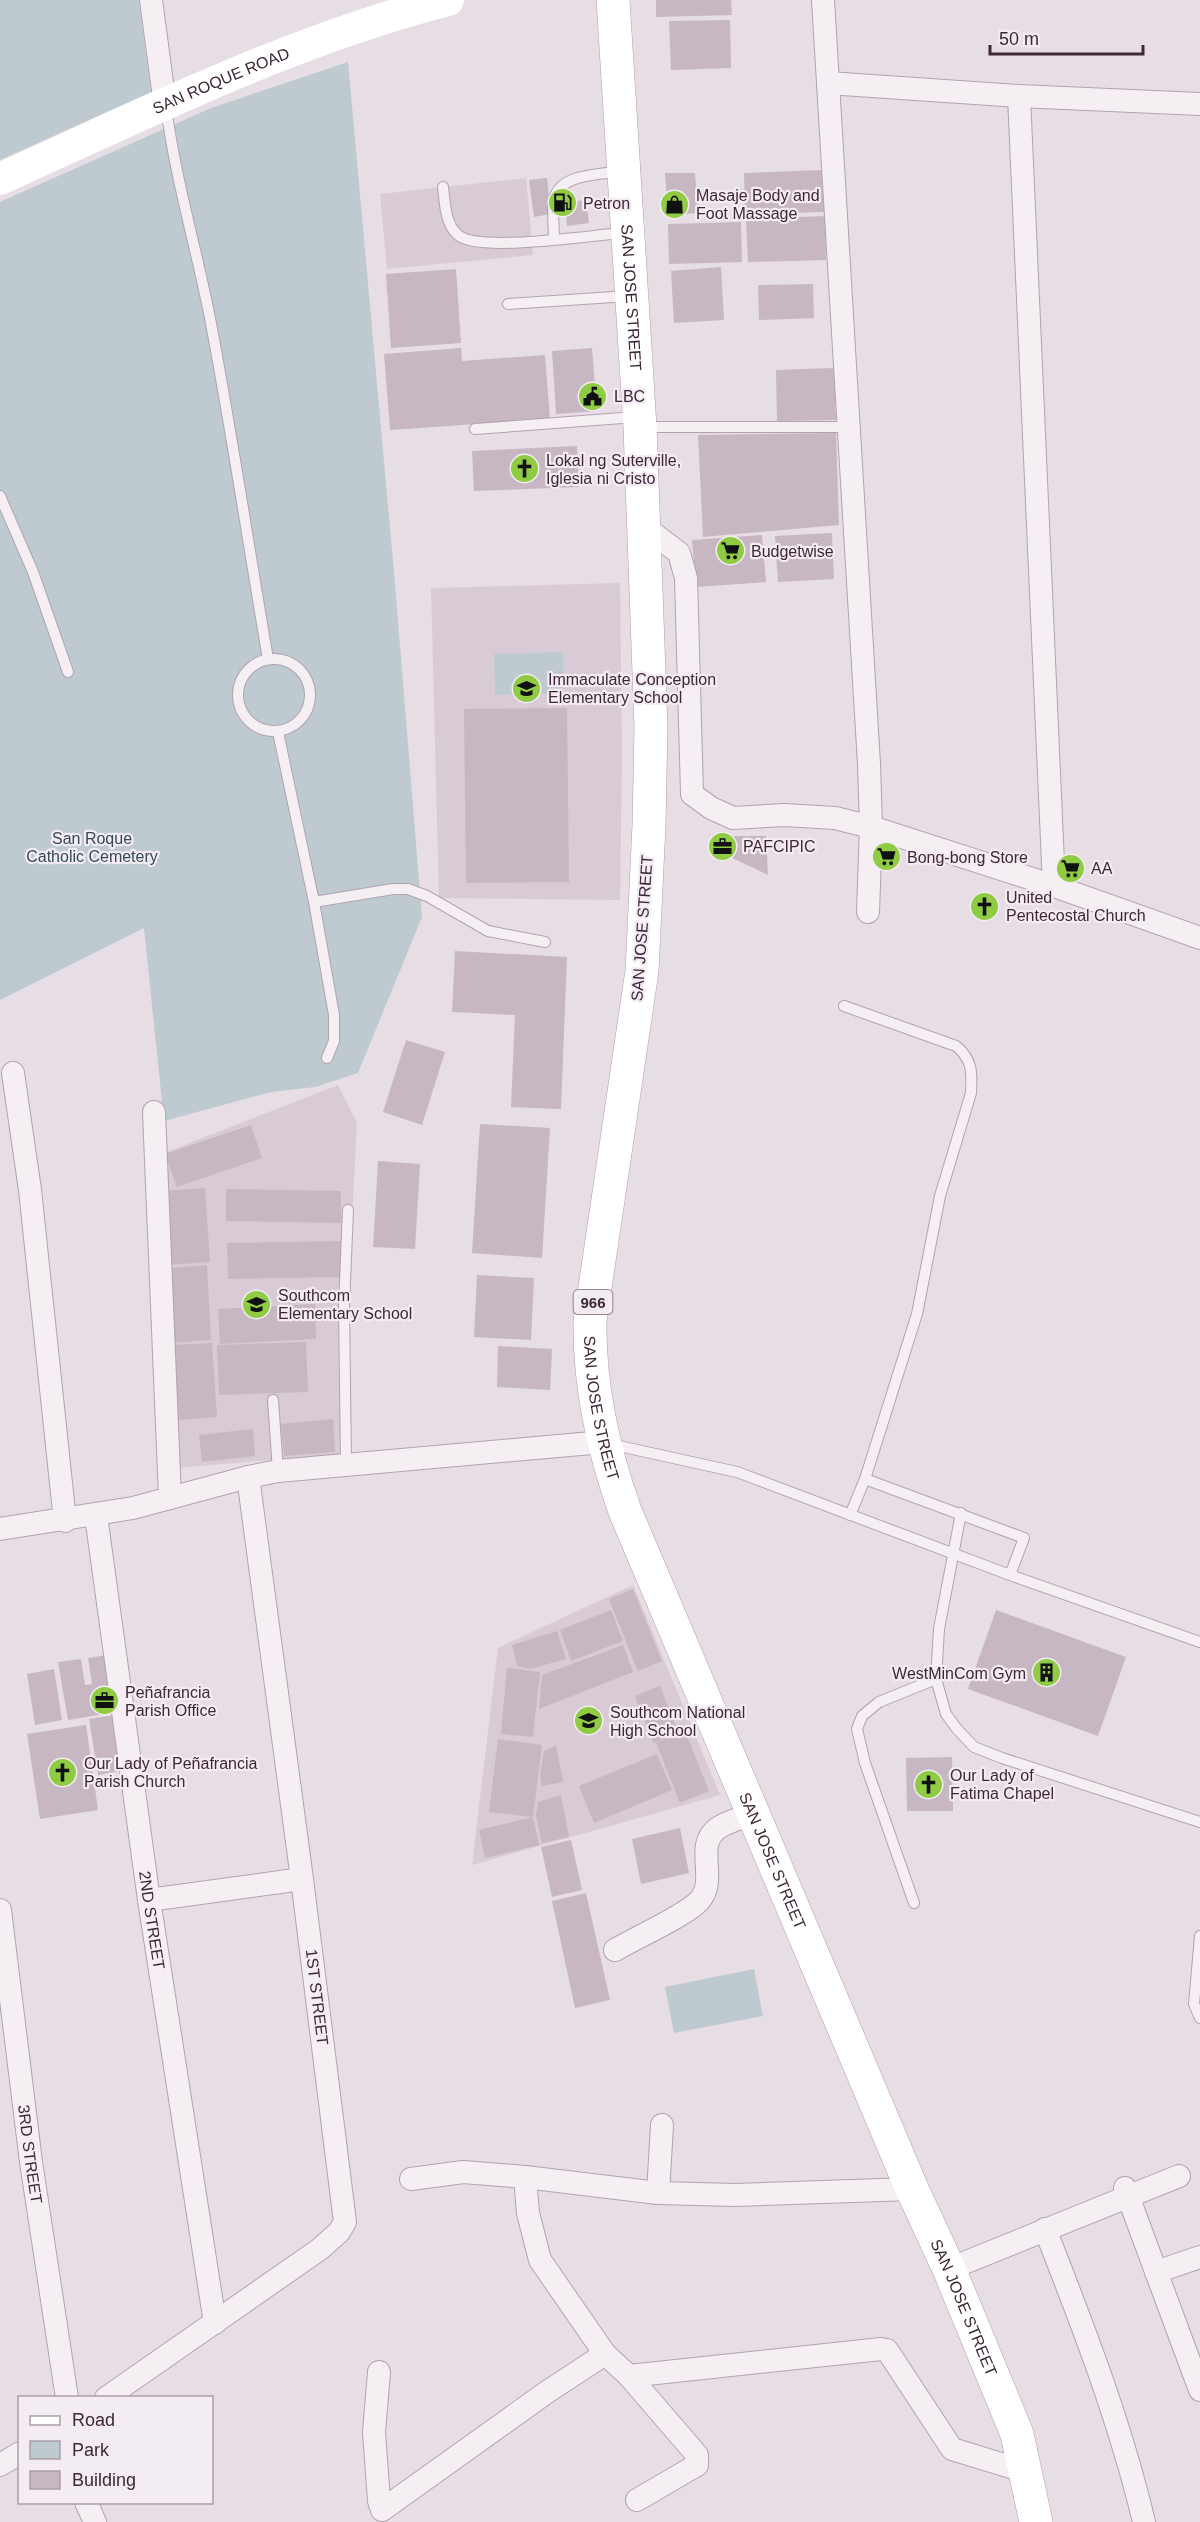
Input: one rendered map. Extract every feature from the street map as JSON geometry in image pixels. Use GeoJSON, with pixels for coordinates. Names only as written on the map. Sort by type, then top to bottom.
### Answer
{"type":"FeatureCollection","features":[{"type":"Feature","properties":{"kind":"main road","name":"SAN ROQUE ROAD"},"geometry":{"type":"LineString","coordinates":[[0,179],[283,54],[346,31],[448,0]]}},
{"type":"Feature","properties":{"kind":"main road","name":"SAN JOSE STREET"},"geometry":{"type":"LineString","coordinates":[[613,0],[645,527],[651,727],[650,825],[642,971],[590,1321],[589,1361],[603,1442],[625,1511],[912,2189],[949,2269],[1017,2434],[1036,2522]]}},
{"type":"Feature","properties":{"kind":"street"},"geometry":{"type":"LineString","coordinates":[[151,0],[165,105]]}},
{"type":"Feature","properties":{"kind":"street"},"geometry":{"type":"LineString","coordinates":[[823,0],[871,827],[868,912]]}},
{"type":"Feature","properties":{"kind":"street"},"geometry":{"type":"LineString","coordinates":[[828,83],[1019,96],[1200,104]]}},
{"type":"Feature","properties":{"kind":"street"},"geometry":{"type":"LineString","coordinates":[[1019,96],[1054,886]]}},
{"type":"Feature","properties":{"kind":"street"},"geometry":{"type":"LineString","coordinates":[[645,527],[679,553],[686,578],[692,794],[711,808],[733,818],[784,815],[835,818],[871,827],[1054,886],[1200,938]]}},
{"type":"Feature","properties":{"kind":"street"},"geometry":{"type":"LineString","coordinates":[[14,1074],[30,1190],[65,1521]]}},
{"type":"Feature","properties":{"kind":"street"},"geometry":{"type":"LineString","coordinates":[[154,1112],[170,1498]]}},
{"type":"Feature","properties":{"kind":"street"},"geometry":{"type":"LineString","coordinates":[[0,1529],[96,1516],[248,1477],[278,1472],[603,1442]]}},
{"type":"Feature","properties":{"kind":"street","name":"1ST STREET"},"geometry":{"type":"LineString","coordinates":[[107,2396],[320,2249],[339,2232],[345,2222],[248,1477]]}},
{"type":"Feature","properties":{"kind":"street","name":"2ND STREET"},"geometry":{"type":"LineString","coordinates":[[96,1516],[149,1900],[215,2323]]}},
{"type":"Feature","properties":{"kind":"street"},"geometry":{"type":"LineString","coordinates":[[615,1950],[689,1909],[700,1900],[708,1876],[706,1849],[711,1833],[752,1814]]}},
{"type":"Feature","properties":{"kind":"street"},"geometry":{"type":"LineString","coordinates":[[149,1900],[302,1879]]}},
{"type":"Feature","properties":{"kind":"street","name":"3RD STREET"},"geometry":{"type":"LineString","coordinates":[[0,1916],[31,2162],[67,2396]]}},
{"type":"Feature","properties":{"kind":"street"},"geometry":{"type":"LineString","coordinates":[[658,2193],[662,2125]]}},
{"type":"Feature","properties":{"kind":"street"},"geometry":{"type":"LineString","coordinates":[[411,2179],[463,2172],[658,2193],[736,2195],[912,2189]]}},
{"type":"Feature","properties":{"kind":"street"},"geometry":{"type":"LineString","coordinates":[[949,2269],[1126,2192],[1179,2176]]}},
{"type":"Feature","properties":{"kind":"street"},"geometry":{"type":"LineString","coordinates":[[525,2177],[528,2213],[540,2260],[605,2354],[629,2376],[697,2455],[698,2461],[688,2470],[638,2500]]}},
{"type":"Feature","properties":{"kind":"street"},"geometry":{"type":"LineString","coordinates":[[1126,2192],[1200,2390]]}},
{"type":"Feature","properties":{"kind":"street"},"geometry":{"type":"LineString","coordinates":[[1045,2229],[1097,2365],[1130,2462],[1144,2522]]}},
{"type":"Feature","properties":{"kind":"street"},"geometry":{"type":"LineString","coordinates":[[1156,2272],[1200,2257]]}},
{"type":"Feature","properties":{"kind":"street"},"geometry":{"type":"LineString","coordinates":[[629,2376],[887,2350],[952,2449],[1027,2472]]}},
{"type":"Feature","properties":{"kind":"street"},"geometry":{"type":"LineString","coordinates":[[375,2516],[547,2392],[605,2354]]}},
{"type":"Feature","properties":{"kind":"street"},"geometry":{"type":"LineString","coordinates":[[375,2516],[378,2492],[374,2432],[379,2372]]}},
{"type":"Feature","properties":{"kind":"street"},"geometry":{"type":"LineString","coordinates":[[0,2465],[18,2454]]}},
{"type":"Feature","properties":{"kind":"street"},"geometry":{"type":"LineString","coordinates":[[87,2504],[94,2522]]}},
{"type":"Feature","properties":{"kind":"lane"},"geometry":{"type":"LineString","coordinates":[[165,105],[218,360],[268,658]]}},
{"type":"Feature","properties":{"kind":"lane"},"geometry":{"type":"LineString","coordinates":[[554,239],[554,200],[563,185],[579,178],[624,171]]}},
{"type":"Feature","properties":{"kind":"lane"},"geometry":{"type":"LineString","coordinates":[[443,187],[450,226],[459,237],[474,242],[496,244],[628,233]]}},
{"type":"Feature","properties":{"kind":"lane"},"geometry":{"type":"LineString","coordinates":[[508,304],[632,295]]}},
{"type":"Feature","properties":{"kind":"lane"},"geometry":{"type":"LineString","coordinates":[[475,429],[640,422],[848,427]]}},
{"type":"Feature","properties":{"kind":"lane"},"geometry":{"type":"LineString","coordinates":[[0,496],[33,572],[68,672]]}},
{"type":"Feature","properties":{"kind":"lane"},"geometry":{"type":"LineString","coordinates":[[268,658],[284,660],[299,668],[308,682],[310,699],[305,714],[294,726],[278,732],[262,730],[248,722],[239,708],[237,692],[242,677],[253,664],[268,658]]}},
{"type":"Feature","properties":{"kind":"lane"},"geometry":{"type":"LineString","coordinates":[[278,732],[314,903],[334,1015],[334,1041],[327,1058]]}},
{"type":"Feature","properties":{"kind":"lane"},"geometry":{"type":"LineString","coordinates":[[314,903],[393,889],[408,889],[427,896],[488,931],[545,942]]}},
{"type":"Feature","properties":{"kind":"lane"},"geometry":{"type":"LineString","coordinates":[[843,1006],[956,1046],[965,1053],[971,1064],[970,1093],[940,1196],[917,1314],[865,1479],[850,1515]]}},
{"type":"Feature","properties":{"kind":"lane"},"geometry":{"type":"LineString","coordinates":[[346,1465],[344,1305],[348,1210]]}},
{"type":"Feature","properties":{"kind":"lane"},"geometry":{"type":"LineString","coordinates":[[273,1400],[278,1472]]}},
{"type":"Feature","properties":{"kind":"lane"},"geometry":{"type":"LineString","coordinates":[[603,1442],[737,1472],[952,1554],[1200,1642]]}},
{"type":"Feature","properties":{"kind":"lane"},"geometry":{"type":"LineString","coordinates":[[865,1479],[1024,1538],[1010,1575]]}},
{"type":"Feature","properties":{"kind":"lane"},"geometry":{"type":"LineString","coordinates":[[961,1513],[937,1646],[936,1679],[946,1714],[974,1747],[1200,1822]]}},
{"type":"Feature","properties":{"kind":"lane"},"geometry":{"type":"LineString","coordinates":[[914,1903],[865,1763],[856,1729],[862,1716],[879,1702],[936,1679]]}},
{"type":"Feature","properties":{"kind":"lane"},"geometry":{"type":"LineString","coordinates":[[1200,1940],[1194,2004],[1200,2018]]}},
{"type":"Feature","properties":{"kind":"shaded area"},"geometry":{"type":"Polygon","coordinates":[[[526,178],[533,255],[387,269],[380,194],[526,178]]]}},
{"type":"Feature","properties":{"kind":"shaded area","name":"Immaculate Conception Elementary School"},"geometry":{"type":"Polygon","coordinates":[[[620,583],[622,755],[620,900],[439,898],[431,588],[620,583]]]}},
{"type":"Feature","properties":{"kind":"shaded area","name":"Southcom Elementary School"},"geometry":{"type":"Polygon","coordinates":[[[338,1085],[357,1123],[340,1454],[176,1468],[159,1155],[338,1085]]]}},
{"type":"Feature","properties":{"kind":"shaded area","name":"Southcom National High School"},"geometry":{"type":"Polygon","coordinates":[[[633,1585],[720,1795],[472,1865],[498,1648],[633,1585]]]}},
{"type":"Feature","properties":{"kind":"green space"},"geometry":{"type":"Polygon","coordinates":[[[0,0],[139,0],[151,92],[0,160],[0,0]]]}},
{"type":"Feature","properties":{"kind":"green space","name":"San Roque Catholic Cemetery"},"geometry":{"type":"Polygon","coordinates":[[[348,62],[394,572],[422,917],[358,1073],[315,1087],[271,1092],[164,1121],[144,928],[0,1000],[0,202],[211,108],[348,62]]]}},
{"type":"Feature","properties":{"kind":"green space"},"geometry":{"type":"Polygon","coordinates":[[[563,652],[564,693],[495,695],[494,654],[563,652]]]}},
{"type":"Feature","properties":{"kind":"green space"},"geometry":{"type":"Polygon","coordinates":[[[754,1969],[763,2016],[674,2033],[665,1987],[754,1969]]]}},
{"type":"Feature","properties":{"kind":"building"},"geometry":{"type":"Polygon","coordinates":[[[656,0],[731,0],[732,15],[656,17],[656,0]]]}},
{"type":"Feature","properties":{"kind":"building"},"geometry":{"type":"Polygon","coordinates":[[[730,20],[731,68],[671,70],[669,21],[730,20]]]}},
{"type":"Feature","properties":{"kind":"building"},"geometry":{"type":"Polygon","coordinates":[[[824,170],[825,212],[745,214],[744,173],[824,170]]]}},
{"type":"Feature","properties":{"kind":"building"},"geometry":{"type":"Polygon","coordinates":[[[665,173],[695,173],[698,213],[668,215],[665,173]]]}},
{"type":"Feature","properties":{"kind":"building"},"geometry":{"type":"Polygon","coordinates":[[[547,178],[551,214],[534,217],[529,180],[547,178]]]}},
{"type":"Feature","properties":{"kind":"building"},"geometry":{"type":"Polygon","coordinates":[[[586,200],[589,223],[567,226],[565,202],[586,200]]]}},
{"type":"Feature","properties":{"kind":"building"},"geometry":{"type":"Polygon","coordinates":[[[825,216],[826,260],[748,262],[746,219],[825,216]]]}},
{"type":"Feature","properties":{"kind":"building"},"geometry":{"type":"Polygon","coordinates":[[[741,222],[742,262],[669,264],[668,224],[741,222]]]}},
{"type":"Feature","properties":{"kind":"building"},"geometry":{"type":"Polygon","coordinates":[[[721,267],[724,320],[674,323],[671,271],[721,267]]]}},
{"type":"Feature","properties":{"kind":"building"},"geometry":{"type":"Polygon","coordinates":[[[456,269],[461,343],[391,348],[386,274],[456,269]]]}},
{"type":"Feature","properties":{"kind":"building"},"geometry":{"type":"Polygon","coordinates":[[[813,284],[814,318],[759,320],[758,285],[813,284]]]}},
{"type":"Feature","properties":{"kind":"building"},"geometry":{"type":"Polygon","coordinates":[[[461,348],[462,361],[545,355],[550,419],[390,430],[384,354],[461,348]]]}},
{"type":"Feature","properties":{"kind":"building"},"geometry":{"type":"Polygon","coordinates":[[[592,348],[597,411],[556,414],[552,351],[592,348]]]}},
{"type":"Feature","properties":{"kind":"building"},"geometry":{"type":"Polygon","coordinates":[[[834,368],[836,420],[777,421],[776,370],[834,368]]]}},
{"type":"Feature","properties":{"kind":"building"},"geometry":{"type":"Polygon","coordinates":[[[836,433],[839,525],[703,537],[698,435],[836,433]]]}},
{"type":"Feature","properties":{"kind":"building","name":"Lokal ng Suterville, Iglesia ni Cristo"},"geometry":{"type":"Polygon","coordinates":[[[577,446],[579,487],[474,491],[472,451],[577,446]]]}},
{"type":"Feature","properties":{"kind":"building"},"geometry":{"type":"Polygon","coordinates":[[[832,533],[834,579],[778,582],[775,536],[832,533]]]}},
{"type":"Feature","properties":{"kind":"building"},"geometry":{"type":"Polygon","coordinates":[[[762,535],[766,582],[696,587],[692,540],[762,535]]]}},
{"type":"Feature","properties":{"kind":"building"},"geometry":{"type":"Polygon","coordinates":[[[567,708],[569,882],[466,883],[464,709],[567,708]]]}},
{"type":"Feature","properties":{"kind":"building"},"geometry":{"type":"Polygon","coordinates":[[[713,836],[766,836],[768,875],[713,849],[713,836]]]}},
{"type":"Feature","properties":{"kind":"building"},"geometry":{"type":"Polygon","coordinates":[[[455,951],[567,957],[561,1109],[511,1107],[515,1015],[452,1012],[455,951]]]}},
{"type":"Feature","properties":{"kind":"building"},"geometry":{"type":"Polygon","coordinates":[[[406,1040],[445,1052],[422,1125],[383,1112],[406,1040]]]}},
{"type":"Feature","properties":{"kind":"building"},"geometry":{"type":"Polygon","coordinates":[[[480,1124],[550,1128],[542,1258],[472,1253],[480,1124]]]}},
{"type":"Feature","properties":{"kind":"building"},"geometry":{"type":"Polygon","coordinates":[[[251,1125],[262,1158],[177,1187],[165,1154],[251,1125]]]}},
{"type":"Feature","properties":{"kind":"building"},"geometry":{"type":"Polygon","coordinates":[[[378,1161],[420,1164],[415,1249],[373,1247],[378,1161]]]}},
{"type":"Feature","properties":{"kind":"building"},"geometry":{"type":"Polygon","coordinates":[[[205,1188],[210,1262],[167,1265],[163,1191],[205,1188]]]}},
{"type":"Feature","properties":{"kind":"building"},"geometry":{"type":"Polygon","coordinates":[[[226,1189],[341,1191],[341,1223],[226,1221],[226,1189]]]}},
{"type":"Feature","properties":{"kind":"building"},"geometry":{"type":"Polygon","coordinates":[[[341,1241],[342,1277],[228,1279],[227,1243],[341,1241]]]}},
{"type":"Feature","properties":{"kind":"building"},"geometry":{"type":"Polygon","coordinates":[[[207,1265],[211,1340],[171,1343],[167,1268],[207,1265]]]}},
{"type":"Feature","properties":{"kind":"building"},"geometry":{"type":"Polygon","coordinates":[[[477,1275],[534,1278],[531,1340],[474,1337],[477,1275]]]}},
{"type":"Feature","properties":{"kind":"building"},"geometry":{"type":"Polygon","coordinates":[[[315,1304],[316,1339],[220,1344],[218,1309],[315,1304]]]}},
{"type":"Feature","properties":{"kind":"building"},"geometry":{"type":"Polygon","coordinates":[[[306,1342],[308,1392],[219,1395],[217,1345],[306,1342]]]}},
{"type":"Feature","properties":{"kind":"building"},"geometry":{"type":"Polygon","coordinates":[[[212,1343],[217,1417],[177,1420],[173,1345],[212,1343]]]}},
{"type":"Feature","properties":{"kind":"building"},"geometry":{"type":"Polygon","coordinates":[[[498,1346],[552,1349],[550,1390],[497,1387],[498,1346]]]}},
{"type":"Feature","properties":{"kind":"building"},"geometry":{"type":"Polygon","coordinates":[[[333,1419],[335,1452],[284,1456],[281,1424],[333,1419]]]}},
{"type":"Feature","properties":{"kind":"building"},"geometry":{"type":"Polygon","coordinates":[[[253,1429],[255,1456],[202,1462],[199,1435],[253,1429]]]}},
{"type":"Feature","properties":{"kind":"building"},"geometry":{"type":"Polygon","coordinates":[[[633,1589],[662,1661],[638,1671],[609,1599],[633,1589]]]}},
{"type":"Feature","properties":{"kind":"building"},"geometry":{"type":"Polygon","coordinates":[[[611,1610],[623,1641],[571,1661],[560,1630],[611,1610]]]}},
{"type":"Feature","properties":{"kind":"building","name":"WestMinCom Gym"},"geometry":{"type":"Polygon","coordinates":[[[996,1610],[1126,1657],[1098,1736],[968,1689],[996,1610]]]}},
{"type":"Feature","properties":{"kind":"building"},"geometry":{"type":"Polygon","coordinates":[[[557,1631],[566,1659],[530,1669],[517,1666],[512,1645],[557,1631]]]}},
{"type":"Feature","properties":{"kind":"building"},"geometry":{"type":"Polygon","coordinates":[[[623,1645],[633,1672],[539,1709],[542,1675],[623,1645]]]}},
{"type":"Feature","properties":{"kind":"building"},"geometry":{"type":"Polygon","coordinates":[[[107,1655],[116,1712],[68,1720],[58,1662],[81,1659],[85,1685],[92,1684],[88,1658],[107,1655]]]}},
{"type":"Feature","properties":{"kind":"building"},"geometry":{"type":"Polygon","coordinates":[[[507,1668],[540,1672],[533,1737],[501,1734],[507,1668]]]}},
{"type":"Feature","properties":{"kind":"building"},"geometry":{"type":"Polygon","coordinates":[[[54,1669],[62,1720],[35,1725],[27,1674],[54,1669]]]}},
{"type":"Feature","properties":{"kind":"building"},"geometry":{"type":"Polygon","coordinates":[[[660,1686],[679,1734],[685,1731],[709,1791],[680,1803],[656,1743],[671,1736],[653,1743],[635,1696],[660,1686]]]}},
{"type":"Feature","properties":{"kind":"building"},"geometry":{"type":"Polygon","coordinates":[[[116,1715],[125,1770],[98,1775],[89,1719],[116,1715]]]}},
{"type":"Feature","properties":{"kind":"building","name":"Our Lady of Peñafrancia Parish Church"},"geometry":{"type":"Polygon","coordinates":[[[86,1725],[98,1810],[40,1819],[27,1734],[86,1725]]]}},
{"type":"Feature","properties":{"kind":"building"},"geometry":{"type":"Polygon","coordinates":[[[498,1739],[542,1745],[533,1817],[489,1812],[498,1739]]]}},
{"type":"Feature","properties":{"kind":"building"},"geometry":{"type":"Polygon","coordinates":[[[556,1746],[563,1782],[542,1786],[540,1774],[544,1751],[556,1746]]]}},
{"type":"Feature","properties":{"kind":"building"},"geometry":{"type":"Polygon","coordinates":[[[657,1754],[672,1790],[594,1823],[579,1786],[657,1754]]]}},
{"type":"Feature","properties":{"kind":"building","name":"Our Lady of Fatima Chapel"},"geometry":{"type":"Polygon","coordinates":[[[952,1757],[953,1811],[907,1811],[906,1758],[952,1757]]]}},
{"type":"Feature","properties":{"kind":"building"},"geometry":{"type":"Polygon","coordinates":[[[561,1795],[569,1837],[542,1843],[536,1816],[538,1802],[561,1795]]]}},
{"type":"Feature","properties":{"kind":"building"},"geometry":{"type":"Polygon","coordinates":[[[533,1817],[539,1845],[485,1858],[479,1830],[533,1817]]]}},
{"type":"Feature","properties":{"kind":"building"},"geometry":{"type":"Polygon","coordinates":[[[680,1828],[689,1873],[641,1884],[632,1839],[680,1828]]]}},
{"type":"Feature","properties":{"kind":"building"},"geometry":{"type":"Polygon","coordinates":[[[571,1840],[582,1890],[552,1897],[541,1847],[571,1840]]]}},
{"type":"Feature","properties":{"kind":"building"},"geometry":{"type":"Polygon","coordinates":[[[586,1893],[610,2000],[575,2008],[552,1901],[586,1893]]]}},
{"type":"Feature","properties":{"kind":"place","name":"Petron"},"geometry":{"type":"Point","coordinates":[562,203]}},
{"type":"Feature","properties":{"kind":"place","name":"Masaje Body and Foot Massage"},"geometry":{"type":"Point","coordinates":[675,204]}},
{"type":"Feature","properties":{"kind":"place","name":"LBC"},"geometry":{"type":"Point","coordinates":[593,396]}},
{"type":"Feature","properties":{"kind":"place","name":"Lokal ng Suterville, Iglesia ni Cristo"},"geometry":{"type":"Point","coordinates":[525,469]}},
{"type":"Feature","properties":{"kind":"place","name":"Budgetwise"},"geometry":{"type":"Point","coordinates":[730,551]}},
{"type":"Feature","properties":{"kind":"place","name":"Immaculate Conception Elementary School"},"geometry":{"type":"Point","coordinates":[527,688]}},
{"type":"Feature","properties":{"kind":"place","name":"PAFCIPIC"},"geometry":{"type":"Point","coordinates":[722,846]}},
{"type":"Feature","properties":{"kind":"place","name":"Bong-bong Store"},"geometry":{"type":"Point","coordinates":[886,857]}},
{"type":"Feature","properties":{"kind":"place","name":"AA"},"geometry":{"type":"Point","coordinates":[1070,868]}},
{"type":"Feature","properties":{"kind":"place","name":"United Pentecostal Church"},"geometry":{"type":"Point","coordinates":[985,906]}},
{"type":"Feature","properties":{"kind":"place","name":"Southcom Elementary School"},"geometry":{"type":"Point","coordinates":[257,1304]}},
{"type":"Feature","properties":{"kind":"place","name":"WestMinCom Gym"},"geometry":{"type":"Point","coordinates":[1047,1673]}},
{"type":"Feature","properties":{"kind":"place","name":"Peñafrancia Parish Office"},"geometry":{"type":"Point","coordinates":[104,1701]}},
{"type":"Feature","properties":{"kind":"place","name":"Southcom National High School"},"geometry":{"type":"Point","coordinates":[589,1721]}},
{"type":"Feature","properties":{"kind":"place","name":"Our Lady of Peñafrancia Parish Church"},"geometry":{"type":"Point","coordinates":[63,1772]}},
{"type":"Feature","properties":{"kind":"place","name":"Our Lady of Fatima Chapel"},"geometry":{"type":"Point","coordinates":[929,1784]}}]}
